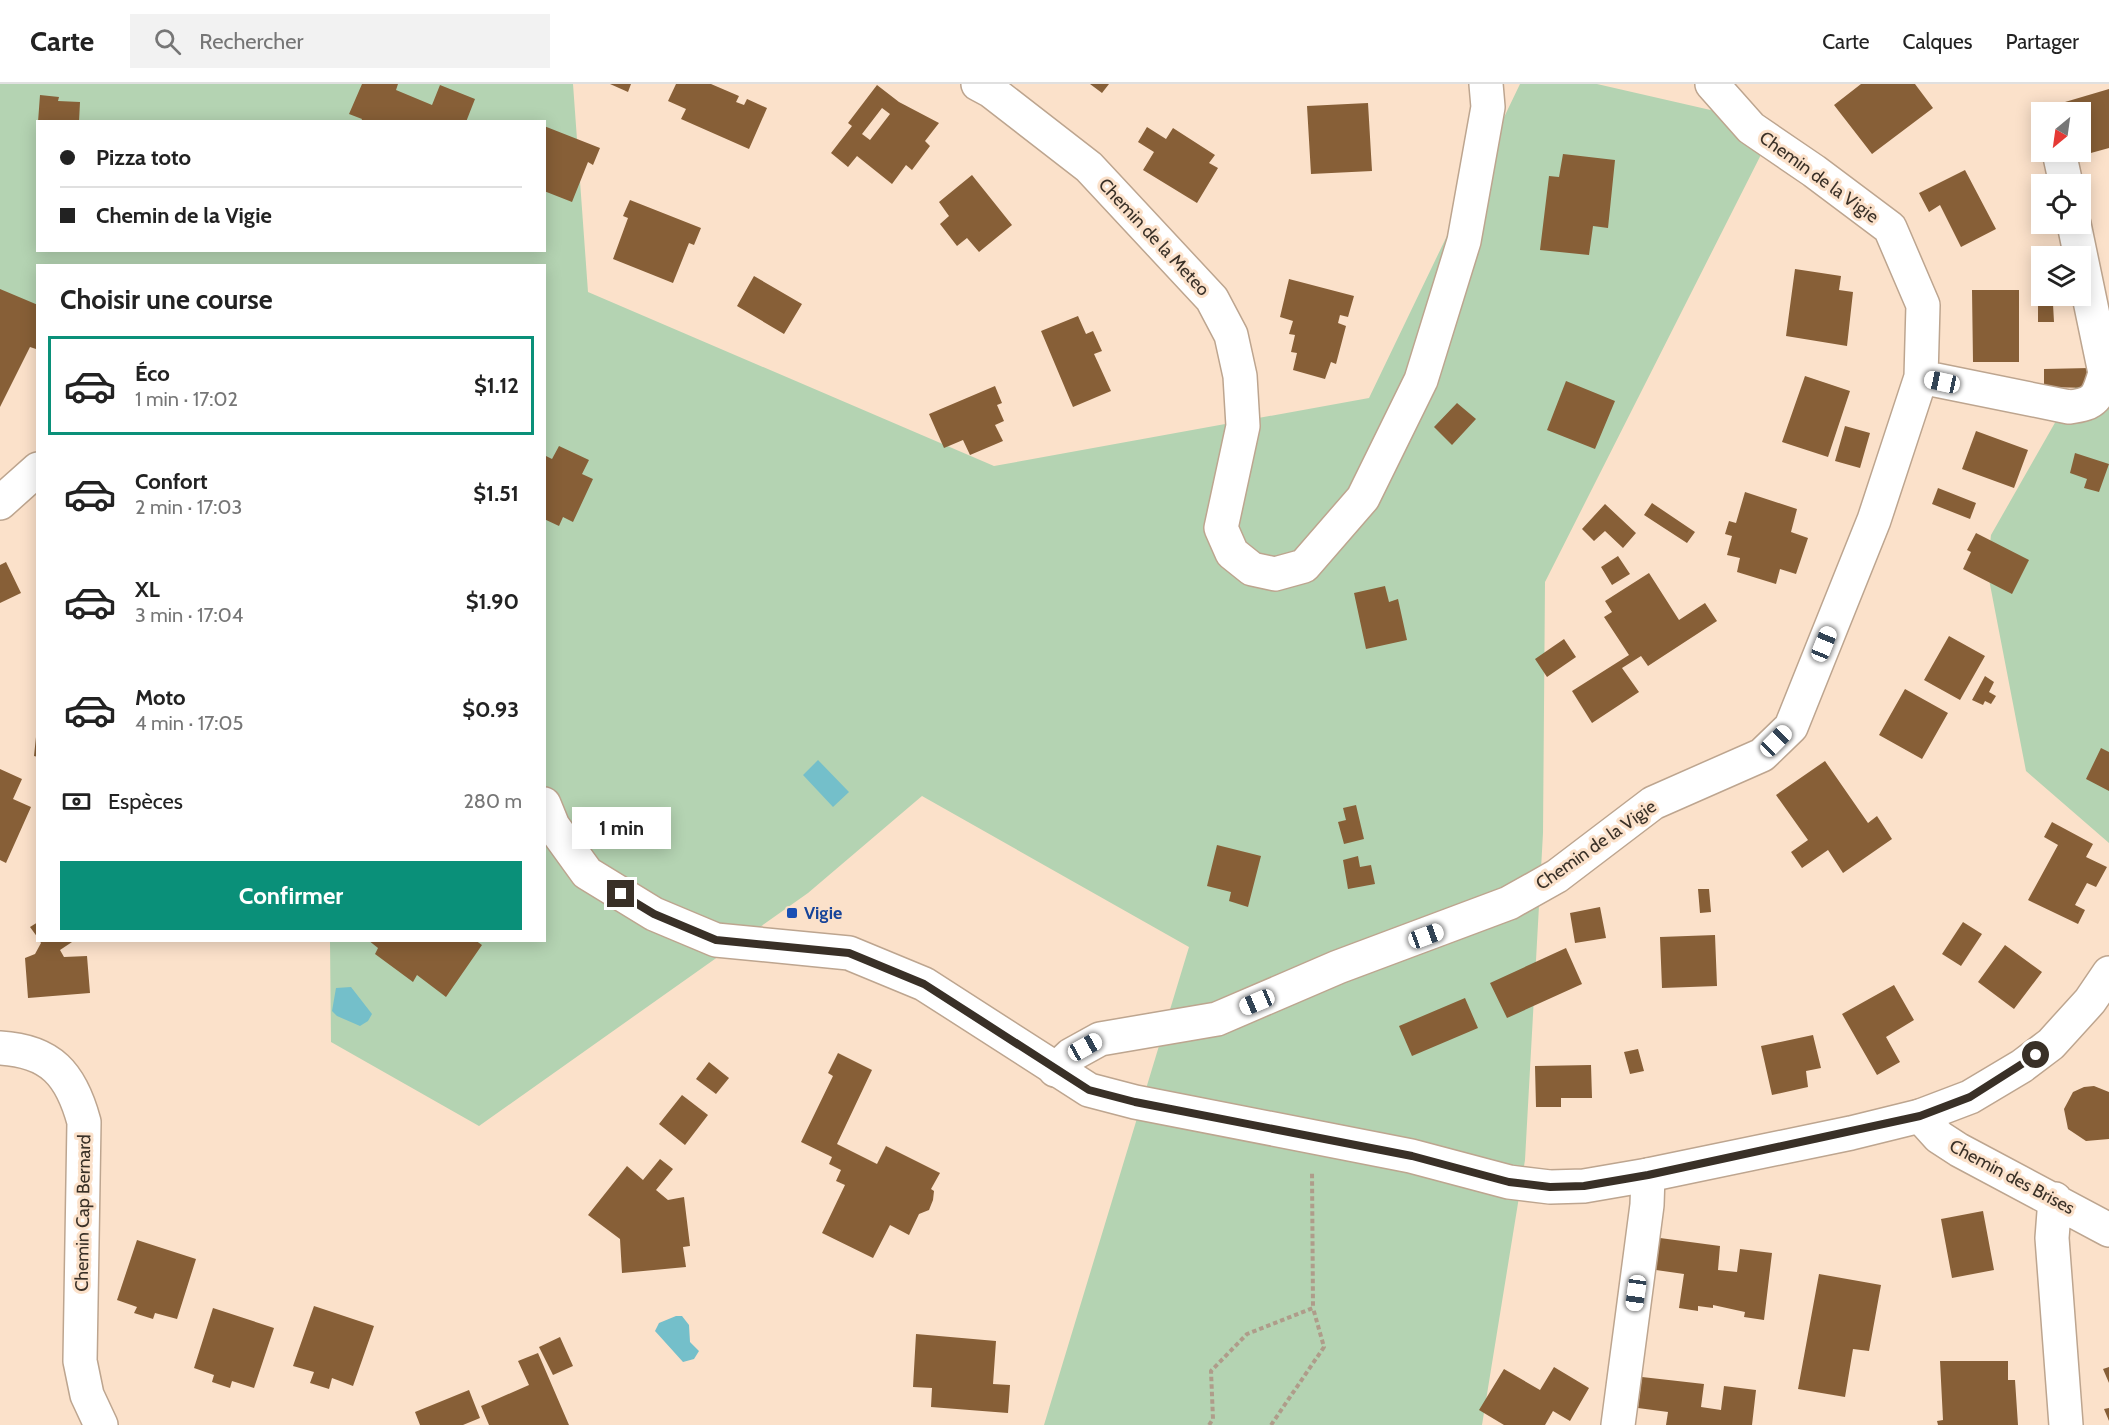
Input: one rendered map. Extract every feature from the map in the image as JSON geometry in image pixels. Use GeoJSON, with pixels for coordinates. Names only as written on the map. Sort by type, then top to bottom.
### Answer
{"type":"FeatureCollection","features":[{"type":"Feature","properties":{"kind":"street","name":"Chemin de la Meteo"},"geometry":{"type":"LineString","coordinates":[[978,84],[991,91],[1089,167],[1212,299],[1231,335],[1240,376],[1243,426],[1221,528],[1232,553],[1252,569],[1275,574],[1304,566],[1363,498],[1421,380],[1464,241],[1488,107],[1486,84]]}},
{"type":"Feature","properties":{"kind":"street","name":"Chemin de la Vigie"},"geometry":{"type":"LineString","coordinates":[[1055,1071],[1071,1055],[1100,1039],[1217,1019],[1338,967],[1509,903],[1557,876],[1653,803],[1762,755],[1791,727],[1874,520],[1921,377],[1923,305],[1890,228],[1814,171],[1751,128],[1712,84]]}},
{"type":"Feature","properties":{"kind":"street"},"geometry":{"type":"LineString","coordinates":[[1921,377],[2069,407],[2088,405],[2099,393],[2105,373],[2076,234]]}},
{"type":"Feature","properties":{"kind":"street"},"geometry":{"type":"LineString","coordinates":[[0,503],[36,471]]}},
{"type":"Feature","properties":{"kind":"street"},"geometry":{"type":"LineString","coordinates":[[546,809],[553,826],[587,873],[654,914],[716,940],[849,953],[899,972],[982,1020],[1055,1071],[1089,1090],[1135,1102],[1412,1156],[1509,1182],[1550,1187],[1584,1186],[1648,1175],[1920,1116],[1970,1097],[2032,1058],[2071,1024],[2109,973]]}},
{"type":"Feature","properties":{"kind":"street","name":"Chemin Cap Bernard"},"geometry":{"type":"LineString","coordinates":[[0,1048],[27,1050],[47,1061],[66,1077],[80,1106],[84,1122],[80,1360],[87,1395],[101,1425]]}},
{"type":"Feature","properties":{"kind":"street","name":"Chemin des Brises"},"geometry":{"type":"LineString","coordinates":[[1920,1116],[1939,1137],[1959,1150],[2109,1230]]}},
{"type":"Feature","properties":{"kind":"street"},"geometry":{"type":"LineString","coordinates":[[1618,1425],[1647,1205],[1648,1175]]}},
{"type":"Feature","properties":{"kind":"street"},"geometry":{"type":"LineString","coordinates":[[2055,1200],[2052,1238],[2066,1425]]}},
{"type":"Feature","properties":{"kind":"path"},"geometry":{"type":"LineString","coordinates":[[1271,1425],[1324,1347],[1313,1308],[1312,1137]]}},
{"type":"Feature","properties":{"kind":"path"},"geometry":{"type":"LineString","coordinates":[[1209,1425],[1213,1419],[1211,1371],[1247,1334],[1313,1308]]}},
{"type":"Feature","properties":{"kind":"green space"},"geometry":{"type":"Polygon","coordinates":[[[0,84],[573,84],[588,292],[994,466],[1369,398],[1520,84],[1597,84],[1776,125],[1545,582],[1543,833],[1525,1160],[1482,1425],[1044,1425],[1189,947],[922,796],[808,893],[479,1126],[331,1042],[330,942],[546,942],[546,264],[36,264],[36,347],[0,337],[0,84]]]}},
{"type":"Feature","properties":{"kind":"green space"},"geometry":{"type":"Polygon","coordinates":[[[2109,328],[2109,843],[2026,771],[1987,569],[1991,535],[2109,328]]]}},
{"type":"Feature","properties":{"kind":"water"},"geometry":{"type":"Polygon","coordinates":[[[818,760],[849,792],[833,807],[803,775],[818,760]]]}},
{"type":"Feature","properties":{"kind":"water"},"geometry":{"type":"Polygon","coordinates":[[[351,987],[372,1014],[368,1021],[360,1026],[337,1016],[332,1011],[336,988],[351,987]]]}},
{"type":"Feature","properties":{"kind":"water"},"geometry":{"type":"Polygon","coordinates":[[[682,1316],[689,1325],[690,1342],[699,1351],[694,1359],[683,1362],[655,1331],[659,1323],[682,1316]]]}},
{"type":"Feature","properties":{"kind":"building"},"geometry":{"type":"Polygon","coordinates":[[[362,84],[398,84],[396,90],[432,105],[440,85],[475,99],[467,120],[362,120],[349,114],[362,84]]]}},
{"type":"Feature","properties":{"kind":"building"},"geometry":{"type":"Polygon","coordinates":[[[610,84],[631,84],[628,92],[610,84]]]}},
{"type":"Feature","properties":{"kind":"building"},"geometry":{"type":"Polygon","coordinates":[[[676,84],[711,84],[739,96],[736,102],[744,105],[747,99],[767,108],[749,149],[681,119],[686,109],[668,101],[676,84]]]}},
{"type":"Feature","properties":{"kind":"building"},"geometry":{"type":"Polygon","coordinates":[[[1090,84],[1109,84],[1102,93],[1090,84]]]}},
{"type":"Feature","properties":{"kind":"building"},"geometry":{"type":"Polygon","coordinates":[[[1861,84],[1915,84],[1933,108],[1872,154],[1834,105],[1861,84]]]}},
{"type":"Feature","properties":{"kind":"building"},"geometry":{"type":"Polygon","coordinates":[[[877,85],[899,102],[939,123],[925,141],[930,146],[912,170],[906,165],[892,184],[857,156],[848,167],[831,153],[852,126],[848,123],[877,85]],[[882,108],[862,134],[870,140],[890,114],[882,108]]]}},
{"type":"Feature","properties":{"kind":"building"},"geometry":{"type":"Polygon","coordinates":[[[2109,89],[2109,148],[2091,153],[2091,102],[2065,102],[2109,89]]]}},
{"type":"Feature","properties":{"kind":"building"},"geometry":{"type":"Polygon","coordinates":[[[40,95],[59,97],[58,101],[80,102],[79,120],[38,120],[40,95]]]}},
{"type":"Feature","properties":{"kind":"building"},"geometry":{"type":"Polygon","coordinates":[[[1368,103],[1372,171],[1311,174],[1307,106],[1368,103]]]}},
{"type":"Feature","properties":{"kind":"building"},"geometry":{"type":"Polygon","coordinates":[[[546,127],[600,148],[593,165],[588,162],[572,202],[546,192],[546,127]]]}},
{"type":"Feature","properties":{"kind":"building"},"geometry":{"type":"Polygon","coordinates":[[[1147,127],[1166,139],[1173,128],[1215,155],[1209,163],[1218,168],[1197,203],[1143,170],[1154,152],[1138,142],[1147,127]]]}},
{"type":"Feature","properties":{"kind":"building"},"geometry":{"type":"Polygon","coordinates":[[[1563,154],[1615,160],[1608,228],[1593,226],[1589,255],[1540,250],[1549,176],[1559,177],[1563,154]]]}},
{"type":"Feature","properties":{"kind":"building"},"geometry":{"type":"Polygon","coordinates":[[[1965,170],[1996,229],[1961,247],[1940,205],[1929,212],[1919,193],[1965,170]]]}},
{"type":"Feature","properties":{"kind":"building"},"geometry":{"type":"Polygon","coordinates":[[[972,175],[1012,225],[979,252],[967,238],[957,246],[940,224],[949,216],[939,202],[972,175]]]}},
{"type":"Feature","properties":{"kind":"building"},"geometry":{"type":"Polygon","coordinates":[[[630,200],[701,228],[694,245],[689,243],[673,283],[613,259],[628,218],[623,216],[630,200]]]}},
{"type":"Feature","properties":{"kind":"building"},"geometry":{"type":"Polygon","coordinates":[[[1795,269],[1841,276],[1839,290],[1853,292],[1847,346],[1786,336],[1795,269]]]}},
{"type":"Feature","properties":{"kind":"building"},"geometry":{"type":"Polygon","coordinates":[[[754,276],[802,304],[784,334],[737,306],[754,276]]]}},
{"type":"Feature","properties":{"kind":"building"},"geometry":{"type":"Polygon","coordinates":[[[1289,279],[1354,296],[1348,317],[1340,315],[1338,323],[1346,326],[1336,364],[1331,362],[1325,379],[1293,370],[1297,353],[1291,352],[1295,335],[1289,334],[1293,321],[1280,317],[1289,279]]]}},
{"type":"Feature","properties":{"kind":"building"},"geometry":{"type":"Polygon","coordinates":[[[0,289],[36,304],[36,349],[30,347],[0,407],[0,289]]]}},
{"type":"Feature","properties":{"kind":"building"},"geometry":{"type":"Polygon","coordinates":[[[1972,290],[2019,290],[2019,362],[1973,362],[1972,290]]]}},
{"type":"Feature","properties":{"kind":"building"},"geometry":{"type":"Polygon","coordinates":[[[2038,306],[2053,306],[2054,322],[2038,322],[2038,306]]]}},
{"type":"Feature","properties":{"kind":"building"},"geometry":{"type":"Polygon","coordinates":[[[1078,316],[1086,334],[1093,331],[1102,351],[1094,354],[1111,391],[1073,407],[1041,331],[1078,316]]]}},
{"type":"Feature","properties":{"kind":"building"},"geometry":{"type":"Polygon","coordinates":[[[2090,368],[2090,388],[2044,387],[2044,369],[2090,368]]]}},
{"type":"Feature","properties":{"kind":"building"},"geometry":{"type":"Polygon","coordinates":[[[1805,376],[1850,391],[1828,457],[1782,442],[1805,376]]]}},
{"type":"Feature","properties":{"kind":"building"},"geometry":{"type":"Polygon","coordinates":[[[1566,381],[1615,401],[1595,449],[1547,430],[1566,381]]]}},
{"type":"Feature","properties":{"kind":"building"},"geometry":{"type":"Polygon","coordinates":[[[995,386],[1002,403],[997,405],[1004,421],[995,425],[1003,441],[970,455],[963,440],[944,448],[929,414],[995,386]]]}},
{"type":"Feature","properties":{"kind":"building"},"geometry":{"type":"Polygon","coordinates":[[[1457,403],[1476,419],[1452,445],[1434,427],[1457,403]]]}},
{"type":"Feature","properties":{"kind":"building"},"geometry":{"type":"Polygon","coordinates":[[[1845,426],[1870,433],[1860,468],[1835,461],[1845,426]]]}},
{"type":"Feature","properties":{"kind":"building"},"geometry":{"type":"Polygon","coordinates":[[[1976,431],[2028,450],[2014,488],[1962,469],[1976,431]]]}},
{"type":"Feature","properties":{"kind":"building"},"geometry":{"type":"Polygon","coordinates":[[[559,446],[589,460],[582,474],[593,479],[573,522],[563,517],[559,526],[546,520],[546,456],[552,459],[559,446]]]}},
{"type":"Feature","properties":{"kind":"building"},"geometry":{"type":"Polygon","coordinates":[[[2075,453],[2109,464],[2099,492],[2084,488],[2087,479],[2070,473],[2075,453]]]}},
{"type":"Feature","properties":{"kind":"building"},"geometry":{"type":"Polygon","coordinates":[[[1938,488],[1976,503],[1970,519],[1932,504],[1938,488]]]}},
{"type":"Feature","properties":{"kind":"building"},"geometry":{"type":"Polygon","coordinates":[[[1745,492],[1797,509],[1791,532],[1808,538],[1796,574],[1780,569],[1776,584],[1737,572],[1740,558],[1727,555],[1732,536],[1725,534],[1729,521],[1736,523],[1745,492]]]}},
{"type":"Feature","properties":{"kind":"building"},"geometry":{"type":"Polygon","coordinates":[[[1652,503],[1695,532],[1687,543],[1644,515],[1652,503]]]}},
{"type":"Feature","properties":{"kind":"building"},"geometry":{"type":"Polygon","coordinates":[[[1605,504],[1636,533],[1623,548],[1605,531],[1594,541],[1582,529],[1605,504]]]}},
{"type":"Feature","properties":{"kind":"building"},"geometry":{"type":"Polygon","coordinates":[[[1976,533],[2029,560],[2012,594],[1963,569],[1971,552],[1967,550],[1976,533]]]}},
{"type":"Feature","properties":{"kind":"building"},"geometry":{"type":"Polygon","coordinates":[[[1618,556],[1630,574],[1612,585],[1601,567],[1618,556]]]}},
{"type":"Feature","properties":{"kind":"building"},"geometry":{"type":"Polygon","coordinates":[[[6,562],[21,593],[0,603],[0,565],[6,562]]]}},
{"type":"Feature","properties":{"kind":"building"},"geometry":{"type":"Polygon","coordinates":[[[1649,573],[1679,620],[1705,603],[1717,621],[1648,666],[1641,656],[1622,668],[1639,692],[1592,723],[1572,691],[1629,655],[1604,617],[1612,612],[1605,601],[1649,573]]]}},
{"type":"Feature","properties":{"kind":"building"},"geometry":{"type":"Polygon","coordinates":[[[1385,586],[1389,602],[1398,599],[1407,640],[1366,649],[1354,593],[1385,586]]]}},
{"type":"Feature","properties":{"kind":"building"},"geometry":{"type":"Polygon","coordinates":[[[1949,636],[1985,656],[1960,700],[1924,680],[1949,636]]]}},
{"type":"Feature","properties":{"kind":"building"},"geometry":{"type":"Polygon","coordinates":[[[1564,639],[1576,657],[1547,677],[1535,659],[1564,639]]]}},
{"type":"Feature","properties":{"kind":"building"},"geometry":{"type":"Polygon","coordinates":[[[1985,676],[1994,682],[1989,692],[1996,696],[1991,704],[1985,701],[1983,705],[1972,700],[1985,676]]]}},
{"type":"Feature","properties":{"kind":"building"},"geometry":{"type":"Polygon","coordinates":[[[1905,689],[1948,713],[1922,759],[1879,735],[1905,689]]]}},
{"type":"Feature","properties":{"kind":"building"},"geometry":{"type":"Polygon","coordinates":[[[2101,748],[2109,752],[2109,791],[2086,779],[2101,748]]]}},
{"type":"Feature","properties":{"kind":"building"},"geometry":{"type":"Polygon","coordinates":[[[1825,761],[1868,823],[1877,816],[1892,839],[1843,873],[1828,850],[1802,868],[1791,852],[1808,840],[1776,795],[1825,761]]]}},
{"type":"Feature","properties":{"kind":"building"},"geometry":{"type":"Polygon","coordinates":[[[0,769],[22,779],[13,799],[31,807],[6,863],[0,860],[0,769]]]}},
{"type":"Feature","properties":{"kind":"building"},"geometry":{"type":"Polygon","coordinates":[[[1356,805],[1364,839],[1344,844],[1338,822],[1346,820],[1343,808],[1356,805]]]}},
{"type":"Feature","properties":{"kind":"building"},"geometry":{"type":"Polygon","coordinates":[[[2052,822],[2093,844],[2086,857],[2107,867],[2096,887],[2087,883],[2075,905],[2085,910],[2078,924],[2028,900],[2058,845],[2044,837],[2052,822]]]}},
{"type":"Feature","properties":{"kind":"building"},"geometry":{"type":"Polygon","coordinates":[[[1217,845],[1261,856],[1248,907],[1229,901],[1231,892],[1207,886],[1217,845]]]}},
{"type":"Feature","properties":{"kind":"building"},"geometry":{"type":"Polygon","coordinates":[[[1358,856],[1360,867],[1371,865],[1375,884],[1348,889],[1343,860],[1358,856]]]}},
{"type":"Feature","properties":{"kind":"building"},"geometry":{"type":"Polygon","coordinates":[[[1698,889],[1709,889],[1711,912],[1700,913],[1698,889]]]}},
{"type":"Feature","properties":{"kind":"building"},"geometry":{"type":"Polygon","coordinates":[[[1600,907],[1606,938],[1575,943],[1570,913],[1600,907]]]}},
{"type":"Feature","properties":{"kind":"building"},"geometry":{"type":"Polygon","coordinates":[[[1963,922],[1982,934],[1961,966],[1942,954],[1963,922]]]}},
{"type":"Feature","properties":{"kind":"building"},"geometry":{"type":"Polygon","coordinates":[[[36,923],[36,935],[30,927],[36,923]]]}},
{"type":"Feature","properties":{"kind":"building"},"geometry":{"type":"Polygon","coordinates":[[[1715,935],[1717,986],[1662,988],[1660,937],[1715,935]]]}},
{"type":"Feature","properties":{"kind":"building"},"geometry":{"type":"Polygon","coordinates":[[[72,942],[60,950],[64,957],[87,956],[90,993],[28,998],[25,958],[35,954],[41,943],[72,942]]]}},
{"type":"Feature","properties":{"kind":"building"},"geometry":{"type":"Polygon","coordinates":[[[370,942],[478,942],[482,945],[446,997],[417,975],[413,982],[375,954],[378,948],[370,942]]]}},
{"type":"Feature","properties":{"kind":"building"},"geometry":{"type":"Polygon","coordinates":[[[2005,945],[2042,972],[2014,1009],[1978,982],[2005,945]]]}},
{"type":"Feature","properties":{"kind":"building"},"geometry":{"type":"Polygon","coordinates":[[[1566,948],[1582,984],[1507,1018],[1490,983],[1566,948]]]}},
{"type":"Feature","properties":{"kind":"building"},"geometry":{"type":"Polygon","coordinates":[[[1894,985],[1914,1020],[1886,1037],[1900,1062],[1877,1075],[1842,1014],[1894,985]]]}},
{"type":"Feature","properties":{"kind":"building"},"geometry":{"type":"Polygon","coordinates":[[[1465,998],[1478,1028],[1412,1056],[1399,1026],[1465,998]]]}},
{"type":"Feature","properties":{"kind":"building"},"geometry":{"type":"Polygon","coordinates":[[[1813,1035],[1821,1068],[1806,1071],[1808,1087],[1772,1095],[1761,1046],[1813,1035]]]}},
{"type":"Feature","properties":{"kind":"building"},"geometry":{"type":"Polygon","coordinates":[[[1638,1049],[1644,1071],[1630,1074],[1624,1052],[1638,1049]]]}},
{"type":"Feature","properties":{"kind":"building"},"geometry":{"type":"Polygon","coordinates":[[[838,1053],[872,1070],[837,1144],[877,1164],[886,1146],[940,1173],[931,1189],[934,1191],[929,1210],[919,1214],[909,1235],[890,1225],[873,1258],[822,1233],[845,1185],[836,1181],[841,1170],[829,1164],[832,1157],[801,1142],[833,1076],[828,1073],[838,1053]]]}},
{"type":"Feature","properties":{"kind":"building"},"geometry":{"type":"Polygon","coordinates":[[[709,1062],[729,1078],[716,1094],[696,1079],[709,1062]]]}},
{"type":"Feature","properties":{"kind":"building"},"geometry":{"type":"Polygon","coordinates":[[[1591,1065],[1592,1098],[1561,1098],[1561,1107],[1536,1107],[1535,1066],[1591,1065]]]}},
{"type":"Feature","properties":{"kind":"building"},"geometry":{"type":"Polygon","coordinates":[[[2094,1086],[2109,1092],[2109,1139],[2086,1141],[2068,1129],[2064,1109],[2073,1092],[2094,1086]]]}},
{"type":"Feature","properties":{"kind":"building"},"geometry":{"type":"Polygon","coordinates":[[[682,1095],[708,1115],[685,1145],[659,1124],[682,1095]]]}},
{"type":"Feature","properties":{"kind":"building"},"geometry":{"type":"Polygon","coordinates":[[[660,1159],[673,1169],[656,1190],[668,1200],[684,1197],[690,1246],[683,1247],[686,1267],[622,1273],[620,1239],[588,1215],[627,1166],[643,1180],[660,1159]]]}},
{"type":"Feature","properties":{"kind":"building"},"geometry":{"type":"Polygon","coordinates":[[[1983,1211],[1994,1270],[1952,1278],[1941,1219],[1983,1211]]]}},
{"type":"Feature","properties":{"kind":"building"},"geometry":{"type":"Polygon","coordinates":[[[1660,1238],[1720,1246],[1718,1270],[1737,1272],[1740,1249],[1772,1253],[1764,1320],[1744,1317],[1745,1312],[1713,1305],[1713,1308],[1698,1306],[1698,1311],[1679,1308],[1684,1274],[1656,1270],[1660,1238]]]}},
{"type":"Feature","properties":{"kind":"building"},"geometry":{"type":"Polygon","coordinates":[[[137,1240],[196,1259],[177,1319],[155,1313],[153,1319],[134,1313],[137,1307],[117,1300],[137,1240]]]}},
{"type":"Feature","properties":{"kind":"building"},"geometry":{"type":"Polygon","coordinates":[[[1819,1274],[1881,1285],[1869,1351],[1853,1349],[1845,1397],[1798,1389],[1819,1274]]]}},
{"type":"Feature","properties":{"kind":"building"},"geometry":{"type":"Polygon","coordinates":[[[314,1306],[374,1326],[353,1386],[332,1378],[329,1389],[310,1383],[314,1372],[293,1366],[314,1306]]]}},
{"type":"Feature","properties":{"kind":"building"},"geometry":{"type":"Polygon","coordinates":[[[213,1308],[274,1328],[254,1388],[232,1381],[230,1388],[212,1382],[214,1375],[194,1368],[213,1308]]]}},
{"type":"Feature","properties":{"kind":"building"},"geometry":{"type":"Polygon","coordinates":[[[916,1334],[996,1341],[993,1384],[1010,1385],[1008,1413],[931,1407],[932,1388],[913,1387],[916,1334]]]}},
{"type":"Feature","properties":{"kind":"building"},"geometry":{"type":"Polygon","coordinates":[[[560,1337],[573,1366],[553,1375],[539,1347],[560,1337]]]}},
{"type":"Feature","properties":{"kind":"building"},"geometry":{"type":"Polygon","coordinates":[[[538,1353],[569,1425],[489,1425],[481,1406],[529,1385],[518,1361],[538,1353]]]}},
{"type":"Feature","properties":{"kind":"building"},"geometry":{"type":"Polygon","coordinates":[[[1940,1361],[2008,1361],[2008,1380],[2015,1380],[2018,1425],[1938,1425],[1937,1421],[1943,1420],[1940,1361]]]}},
{"type":"Feature","properties":{"kind":"building"},"geometry":{"type":"Polygon","coordinates":[[[1554,1367],[1589,1388],[1570,1421],[1553,1411],[1545,1425],[1504,1425],[1479,1410],[1504,1369],[1540,1390],[1554,1367]]]}},
{"type":"Feature","properties":{"kind":"building"},"geometry":{"type":"Polygon","coordinates":[[[2109,1367],[2109,1383],[2103,1369],[2109,1367]]]}},
{"type":"Feature","properties":{"kind":"building"},"geometry":{"type":"Polygon","coordinates":[[[1642,1377],[1704,1384],[1701,1407],[1721,1410],[1724,1386],[1756,1390],[1752,1425],[1666,1425],[1668,1412],[1638,1408],[1642,1377]]]}},
{"type":"Feature","properties":{"kind":"building"},"geometry":{"type":"Polygon","coordinates":[[[469,1390],[480,1418],[463,1425],[420,1425],[415,1412],[469,1390]]]}},
{"type":"Feature","properties":{"kind":"building"},"geometry":{"type":"Polygon","coordinates":[[[2109,1408],[2109,1421],[2104,1409],[2109,1408]]]}},
{"type":"Feature","properties":{"kind":"place","name":"Vigie"},"geometry":{"type":"Point","coordinates":[792,913]}},
{"type":"Feature","properties":{"kind":"route"},"geometry":{"type":"LineString","coordinates":[[621,894],[654,914],[716,940],[799,950],[849,953],[899,972],[924,984],[982,1020],[1055,1071],[1089,1090],[1135,1102],[1412,1156],[1509,1182],[1550,1187],[1584,1186],[1648,1175],[1851,1133],[1920,1116],[1970,1097],[2036,1055]]}}]}
